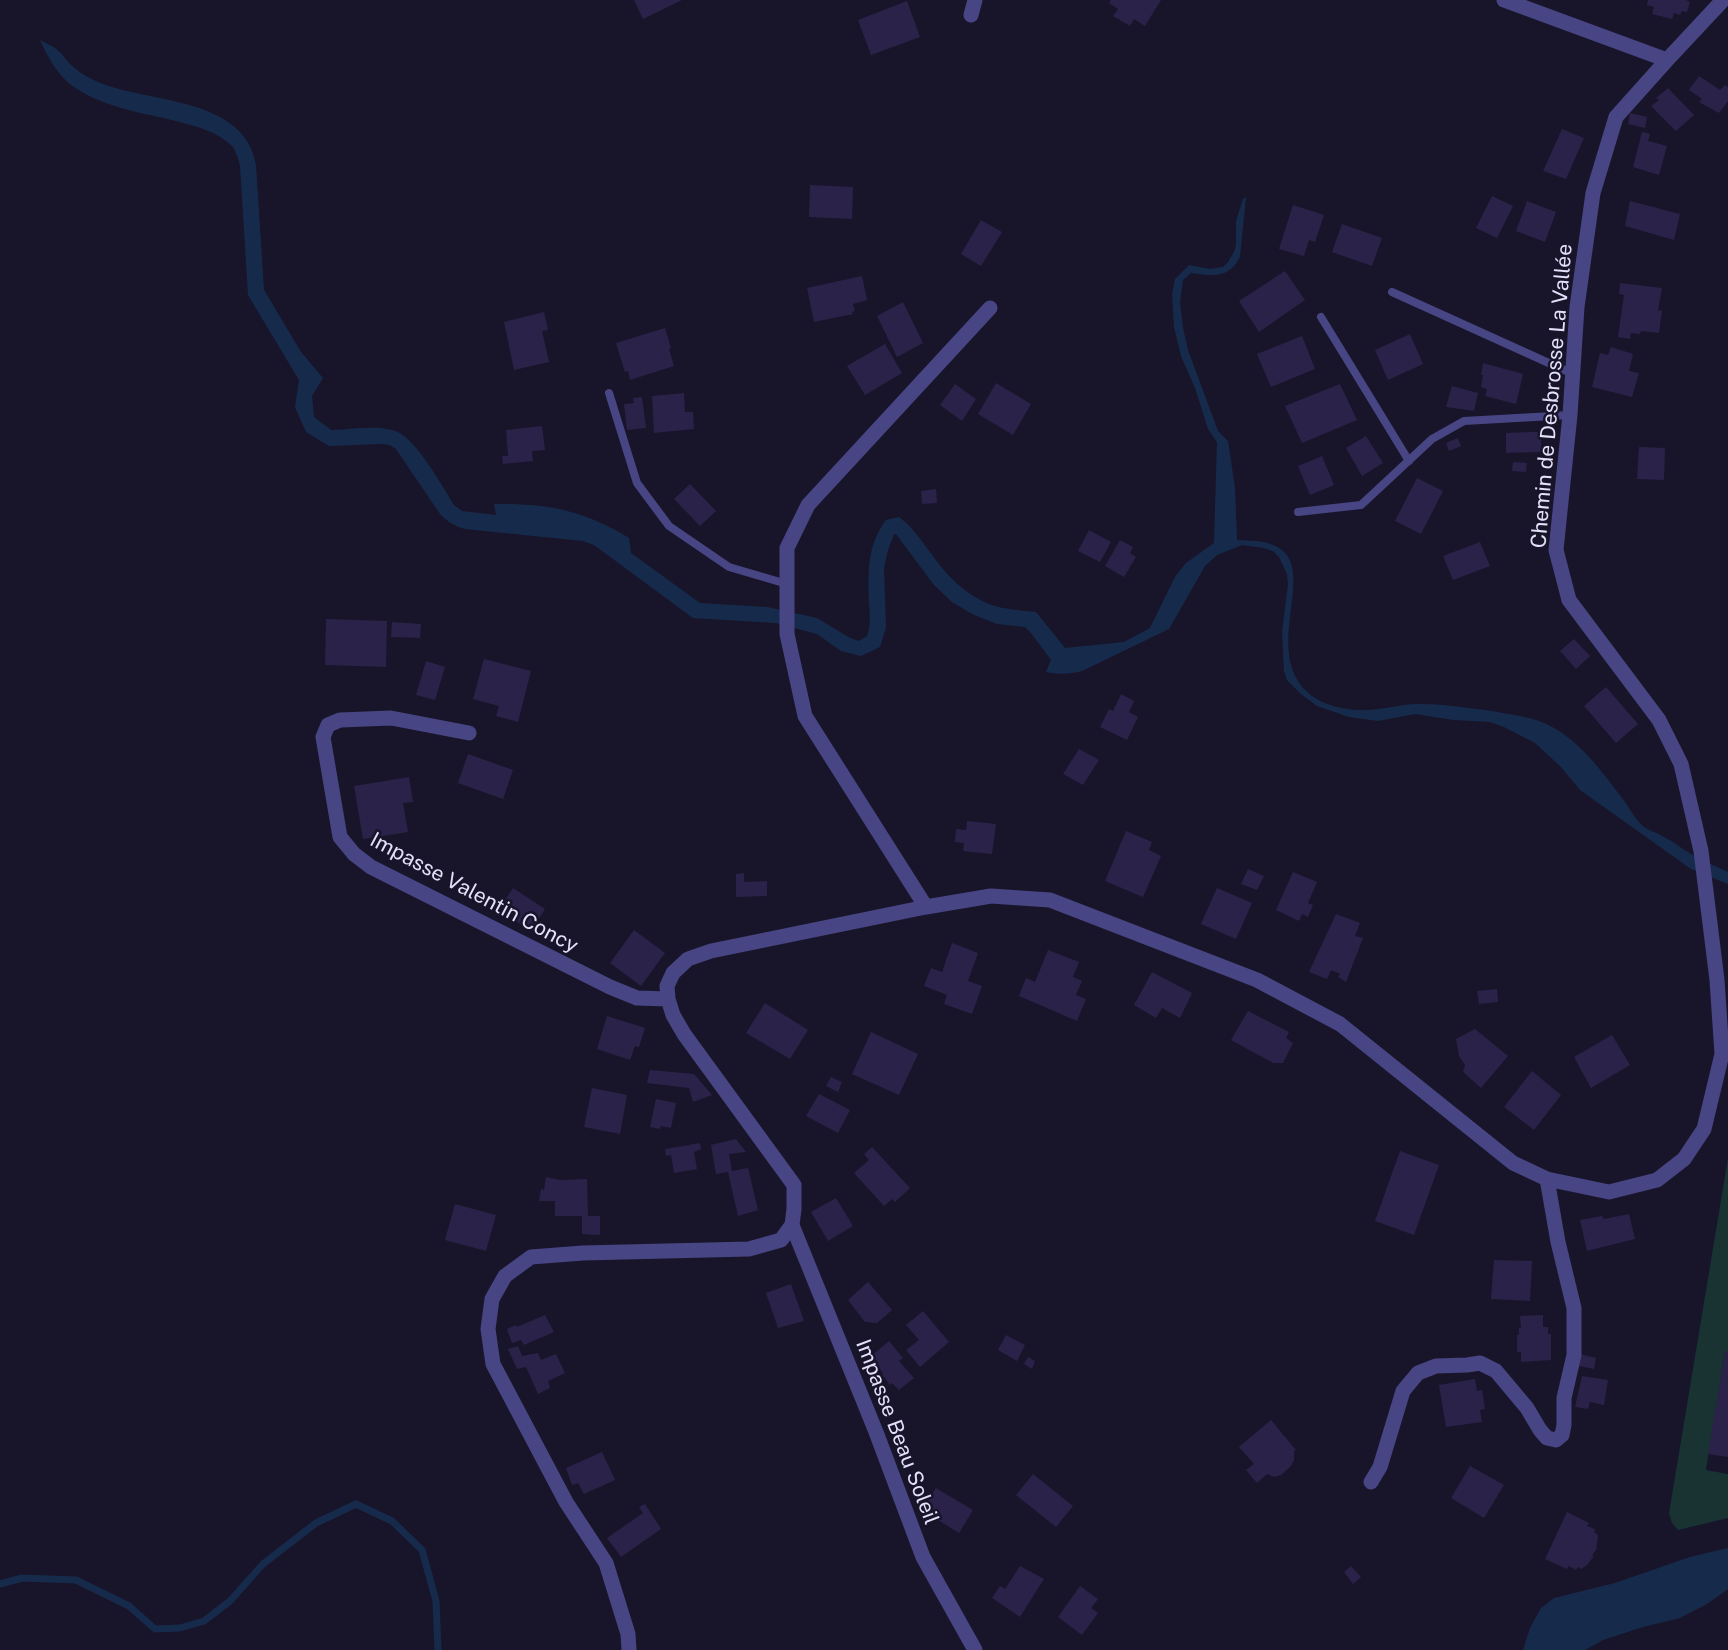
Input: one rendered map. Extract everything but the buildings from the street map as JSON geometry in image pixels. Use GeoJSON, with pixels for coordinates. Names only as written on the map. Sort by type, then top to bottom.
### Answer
{"type":"FeatureCollection","features":[{"type":"Feature","properties":{"kind":"street"},"geometry":{"type":"LineString","coordinates":[[1504,0],[1667,60]]}},
{"type":"Feature","properties":{"kind":"street","name":"Chemin de Desbrosse La Vallée"},"geometry":{"type":"LineString","coordinates":[[668,999],[667,986],[673,973],[688,959],[711,951],[991,896],[1050,900],[1257,980],[1340,1024],[1513,1163],[1547,1179],[1609,1192],[1657,1180],[1684,1159],[1704,1129],[1722,1054],[1717,980],[1701,850],[1681,764],[1659,720],[1569,600],[1556,550],[1570,416],[1577,307],[1593,193],[1616,117],[1723,0]]}},
{"type":"Feature","properties":{"kind":"street"},"geometry":{"type":"LineString","coordinates":[[926,907],[805,716],[787,634],[787,548],[808,505],[990,308]]}},
{"type":"Feature","properties":{"kind":"street","name":"Impasse Valentin Concy"},"geometry":{"type":"LineString","coordinates":[[469,733],[391,718],[339,720],[328,726],[323,737],[340,837],[354,854],[371,867],[610,987],[637,999],[668,999]]}},
{"type":"Feature","properties":{"kind":"street"},"geometry":{"type":"LineString","coordinates":[[1717,980],[1728,992]]}},
{"type":"Feature","properties":{"kind":"street"},"geometry":{"type":"LineString","coordinates":[[629,1650],[628,1635],[606,1563],[566,1502],[493,1364],[488,1329],[492,1299],[505,1276],[531,1257],[583,1253],[749,1249],[781,1240],[792,1225],[794,1185],[684,1034],[673,1015],[668,999]]}},
{"type":"Feature","properties":{"kind":"street"},"geometry":{"type":"LineString","coordinates":[[1371,1482],[1380,1467],[1403,1390],[1418,1373],[1436,1366],[1480,1363],[1496,1371],[1527,1407],[1547,1438],[1556,1440],[1562,1435],[1564,1398],[1574,1356],[1574,1308],[1558,1242],[1547,1179]]}},
{"type":"Feature","properties":{"kind":"street","name":"Impasse Beau Soleil"},"geometry":{"type":"LineString","coordinates":[[792,1225],[876,1432],[923,1557],[975,1650]]}},
{"type":"Feature","properties":{"kind":"lane"},"geometry":{"type":"LineString","coordinates":[[1392,292],[1573,374]]}},
{"type":"Feature","properties":{"kind":"lane"},"geometry":{"type":"LineString","coordinates":[[1321,317],[1409,461]]}},
{"type":"Feature","properties":{"kind":"lane"},"geometry":{"type":"LineString","coordinates":[[609,393],[637,483],[669,526],[729,567],[787,584]]}},
{"type":"Feature","properties":{"kind":"lane"},"geometry":{"type":"LineString","coordinates":[[1298,512],[1361,505],[1432,439],[1464,421],[1570,416]]}},
{"type":"Feature","properties":{"kind":"green space"},"geometry":{"type":"Polygon","coordinates":[[[1728,1158],[1728,1351],[1725,1351],[1706,1470],[1728,1474],[1728,1518],[1678,1530],[1672,1523],[1669,1513],[1728,1158]]]}},
{"type":"Feature","properties":{"kind":"water"},"geometry":{"type":"Polygon","coordinates":[[[40,40],[52,46],[71,65],[91,79],[123,90],[194,106],[216,115],[234,127],[248,143],[256,165],[264,290],[301,352],[323,378],[312,396],[314,417],[331,430],[377,428],[401,434],[418,451],[454,505],[462,511],[496,515],[494,504],[513,504],[548,507],[580,515],[612,528],[629,538],[631,553],[700,603],[767,607],[817,618],[859,641],[867,636],[869,628],[869,570],[875,539],[886,520],[899,517],[913,530],[947,573],[963,589],[992,605],[1036,612],[1065,648],[1124,642],[1150,628],[1175,577],[1186,563],[1214,543],[1217,442],[1208,429],[1195,388],[1181,356],[1174,327],[1172,294],[1175,279],[1189,265],[1210,269],[1223,267],[1228,262],[1236,245],[1236,221],[1243,199],[1246,197],[1240,257],[1236,264],[1225,273],[1206,275],[1191,273],[1183,280],[1180,302],[1188,350],[1218,431],[1228,441],[1235,488],[1237,540],[1260,541],[1273,545],[1287,555],[1293,571],[1288,635],[1289,657],[1296,678],[1318,700],[1346,709],[1368,710],[1409,704],[1465,707],[1511,714],[1557,729],[1589,757],[1641,824],[1696,857],[1728,872],[1728,884],[1691,869],[1580,790],[1561,767],[1535,743],[1504,727],[1490,722],[1454,720],[1415,714],[1378,721],[1349,717],[1317,706],[1287,680],[1284,671],[1282,632],[1288,584],[1287,574],[1279,557],[1273,551],[1264,548],[1242,545],[1217,555],[1205,566],[1169,629],[1082,671],[1060,674],[1046,672],[1051,660],[1025,627],[997,624],[974,615],[952,602],[934,585],[896,534],[888,550],[884,568],[886,627],[880,647],[861,656],[841,651],[817,634],[776,623],[693,618],[594,545],[583,541],[465,529],[454,525],[440,514],[396,449],[390,445],[329,446],[306,432],[295,407],[299,380],[248,295],[240,166],[233,147],[219,136],[205,130],[126,109],[90,96],[60,74],[40,40]]]}},
{"type":"Feature","properties":{"kind":"water"},"geometry":{"type":"Polygon","coordinates":[[[1728,1548],[1728,1589],[1707,1604],[1680,1618],[1603,1640],[1585,1650],[1523,1650],[1530,1628],[1541,1608],[1554,1598],[1615,1583],[1690,1557],[1728,1548]]]}},
{"type":"Feature","properties":{"kind":"waterway"},"geometry":{"type":"LineString","coordinates":[[0,1584],[22,1578],[76,1580],[129,1606],[155,1629],[180,1628],[204,1621],[230,1601],[263,1564],[316,1523],[356,1504],[392,1521],[422,1550],[436,1601],[438,1650]]}}]}
